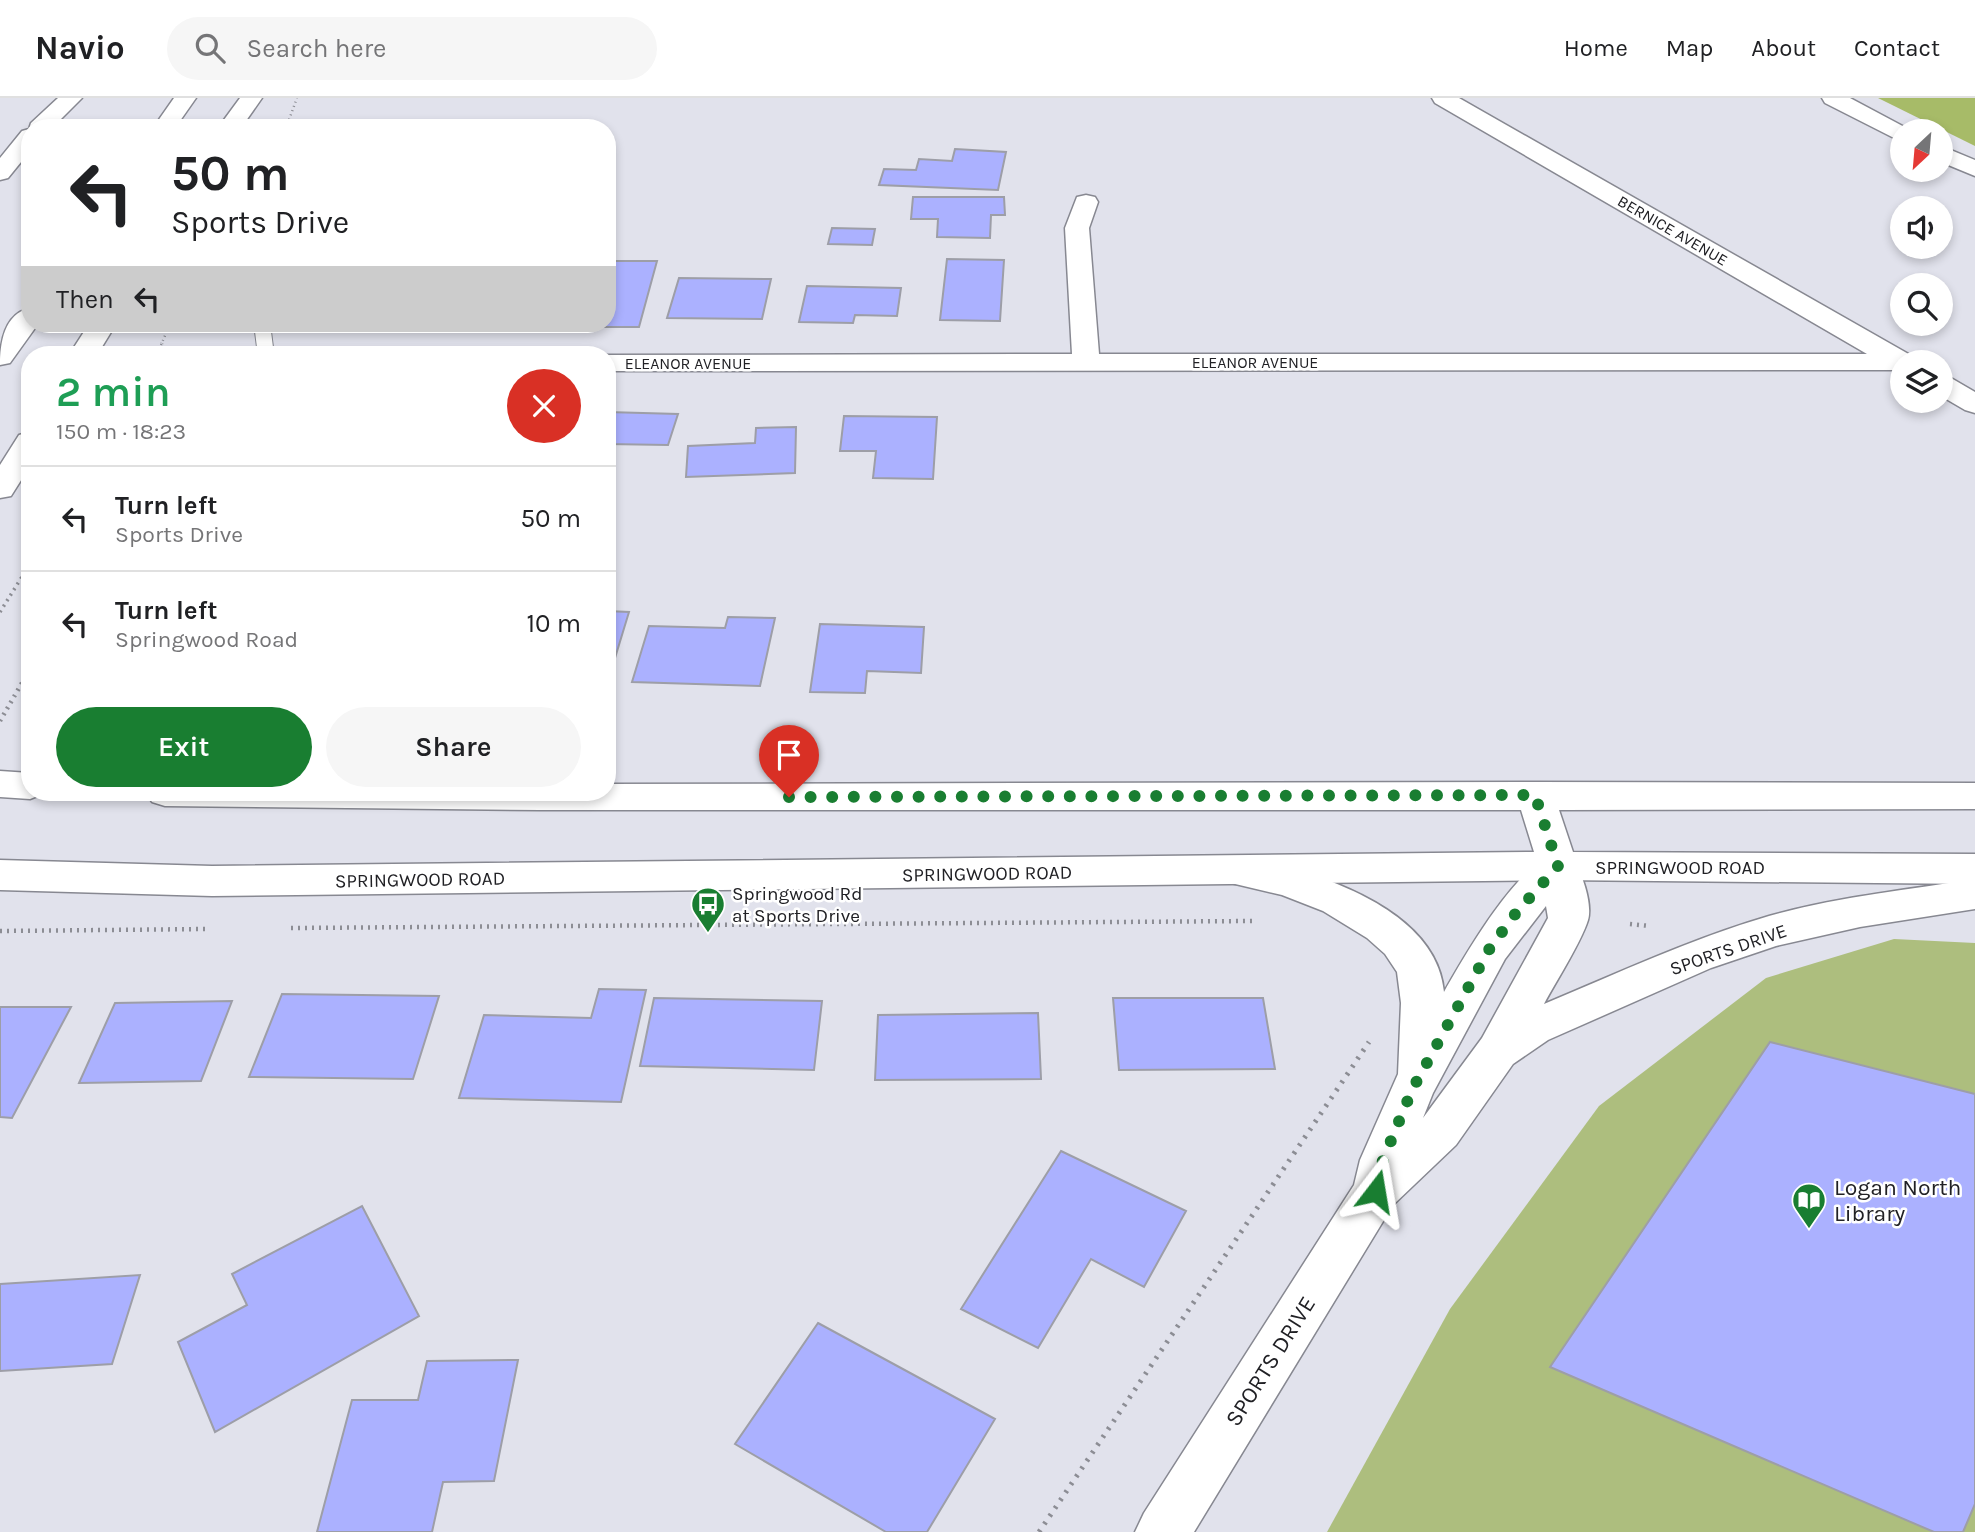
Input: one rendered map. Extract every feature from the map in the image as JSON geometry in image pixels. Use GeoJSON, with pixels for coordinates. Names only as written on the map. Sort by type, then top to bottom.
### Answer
{"type":"FeatureCollection","features":[{"type":"Feature","properties":{"kind":"main road"},"geometry":{"type":"LineString","coordinates":[[48,119],[71,98]]}},
{"type":"Feature","properties":{"kind":"main road"},"geometry":{"type":"LineString","coordinates":[[170,119],[185,98]]}},
{"type":"Feature","properties":{"kind":"main road"},"geometry":{"type":"LineString","coordinates":[[236,119],[251,98]]}},
{"type":"Feature","properties":{"kind":"main road","name":"BERNICE AVENUE"},"geometry":{"type":"LineString","coordinates":[[1443,98],[1890,355]]}},
{"type":"Feature","properties":{"kind":"main road"},"geometry":{"type":"LineString","coordinates":[[1833,98],[1890,127]]}},
{"type":"Feature","properties":{"kind":"main road"},"geometry":{"type":"LineString","coordinates":[[0,173],[21,147]]}},
{"type":"Feature","properties":{"kind":"main road"},"geometry":{"type":"LineString","coordinates":[[1953,159],[1975,169]]}},
{"type":"Feature","properties":{"kind":"main road"},"geometry":{"type":"LineString","coordinates":[[1086,202],[1077,228],[1086,362]]}},
{"type":"Feature","properties":{"kind":"main road"},"geometry":{"type":"LineString","coordinates":[[0,357],[21,328]]}},
{"type":"Feature","properties":{"kind":"main road","name":"ELEANOR AVENUE"},"geometry":{"type":"LineString","coordinates":[[616,363],[1890,362]]}},
{"type":"Feature","properties":{"kind":"main road"},"geometry":{"type":"LineString","coordinates":[[1953,391],[1975,404]]}},
{"type":"Feature","properties":{"kind":"main road"},"geometry":{"type":"LineString","coordinates":[[0,489],[21,455]]}},
{"type":"Feature","properties":{"kind":"main road","name":"SPORTS DRIVE"},"geometry":{"type":"LineString","coordinates":[[1163,1532],[1376,1191],[1440,1131],[1498,1051],[1568,918],[1564,883],[1535,795]]}},
{"type":"Feature","properties":{"kind":"main road"},"geometry":{"type":"LineString","coordinates":[[616,797],[1975,796]]}},
{"type":"Feature","properties":{"kind":"main road","name":"SPORTS DRIVE"},"geometry":{"type":"LineString","coordinates":[[1376,1191],[1383,1160],[1412,1090],[1490,948],[1516,913],[1558,866]]}},
{"type":"Feature","properties":{"kind":"main road","name":"SPRINGWOOD ROAD"},"geometry":{"type":"LineString","coordinates":[[0,875],[226,880],[1558,866],[1975,869]]}},
{"type":"Feature","properties":{"kind":"main road"},"geometry":{"type":"LineString","coordinates":[[1221,871],[1265,874],[1312,888],[1361,914],[1394,938],[1412,959],[1422,984],[1420,1065],[1412,1090]]}},
{"type":"Feature","properties":{"kind":"main road","name":"SPORTS DRIVE"},"geometry":{"type":"LineString","coordinates":[[1498,1051],[1533,1028],[1696,957],[1760,936],[1860,912],[1975,894]]}},
{"type":"Feature","properties":{"kind":"path"},"geometry":{"type":"LineString","coordinates":[[290,119],[298,98]]}},
{"type":"Feature","properties":{"kind":"path"},"geometry":{"type":"LineString","coordinates":[[0,612],[21,578]]}},
{"type":"Feature","properties":{"kind":"path"},"geometry":{"type":"LineString","coordinates":[[0,720],[21,685]]}},
{"type":"Feature","properties":{"kind":"path"},"geometry":{"type":"LineString","coordinates":[[278,928],[1265,922]]}},
{"type":"Feature","properties":{"kind":"path"},"geometry":{"type":"LineString","coordinates":[[0,931],[222,929]]}},
{"type":"Feature","properties":{"kind":"path"},"geometry":{"type":"LineString","coordinates":[[1039,1532],[1369,1041],[1372,1032]]}},
{"type":"Feature","properties":{"kind":"green space"},"geometry":{"type":"Polygon","coordinates":[[[1878,98],[1975,98],[1975,146],[1953,135],[1953,119],[1920,119],[1878,98]]]}},
{"type":"Feature","properties":{"kind":"green space"},"geometry":{"type":"Polygon","coordinates":[[[1894,939],[1975,943],[1975,1532],[1327,1532],[1450,1309],[1599,1106],[1766,978],[1894,939]]]}},
{"type":"Feature","properties":{"kind":"building"},"geometry":{"type":"Polygon","coordinates":[[[955,149],[1006,152],[998,190],[879,185],[884,169],[916,170],[919,159],[952,161],[955,149]]]}},
{"type":"Feature","properties":{"kind":"building"},"geometry":{"type":"Polygon","coordinates":[[[913,197],[1004,197],[1005,215],[991,215],[990,238],[937,237],[938,219],[911,219],[913,197]]]}},
{"type":"Feature","properties":{"kind":"building"},"geometry":{"type":"Polygon","coordinates":[[[832,228],[875,229],[872,245],[828,244],[832,228]]]}},
{"type":"Feature","properties":{"kind":"building"},"geometry":{"type":"Polygon","coordinates":[[[947,259],[1004,260],[1000,321],[940,320],[947,259]]]}},
{"type":"Feature","properties":{"kind":"building"},"geometry":{"type":"Polygon","coordinates":[[[616,261],[657,261],[639,327],[616,327],[616,261]]]}},
{"type":"Feature","properties":{"kind":"building"},"geometry":{"type":"Polygon","coordinates":[[[679,278],[771,279],[762,319],[667,318],[679,278]]]}},
{"type":"Feature","properties":{"kind":"building"},"geometry":{"type":"Polygon","coordinates":[[[807,286],[901,288],[897,316],[855,315],[853,323],[799,322],[807,286]]]}},
{"type":"Feature","properties":{"kind":"building"},"geometry":{"type":"Polygon","coordinates":[[[616,412],[678,414],[668,445],[616,444],[616,412]]]}},
{"type":"Feature","properties":{"kind":"building"},"geometry":{"type":"Polygon","coordinates":[[[844,416],[937,417],[933,479],[873,478],[876,451],[840,451],[844,416]]]}},
{"type":"Feature","properties":{"kind":"building"},"geometry":{"type":"Polygon","coordinates":[[[796,427],[795,473],[686,477],[688,446],[755,443],[756,428],[796,427]]]}},
{"type":"Feature","properties":{"kind":"building"},"geometry":{"type":"Polygon","coordinates":[[[616,611],[629,612],[616,655],[616,611]]]}},
{"type":"Feature","properties":{"kind":"building"},"geometry":{"type":"Polygon","coordinates":[[[728,617],[775,618],[760,686],[632,682],[649,626],[725,628],[728,617]]]}},
{"type":"Feature","properties":{"kind":"building"},"geometry":{"type":"Polygon","coordinates":[[[820,624],[924,627],[921,673],[867,671],[865,693],[810,692],[820,624]]]}},
{"type":"Feature","properties":{"kind":"building"},"geometry":{"type":"Polygon","coordinates":[[[599,989],[646,990],[621,1102],[459,1098],[484,1015],[591,1018],[599,989]]]}},
{"type":"Feature","properties":{"kind":"building"},"geometry":{"type":"Polygon","coordinates":[[[282,994],[439,996],[413,1079],[249,1077],[282,994]]]}},
{"type":"Feature","properties":{"kind":"building"},"geometry":{"type":"Polygon","coordinates":[[[654,998],[822,1001],[814,1070],[640,1066],[654,998]]]}},
{"type":"Feature","properties":{"kind":"building"},"geometry":{"type":"Polygon","coordinates":[[[1113,998],[1263,998],[1275,1069],[1119,1070],[1113,998]]]}},
{"type":"Feature","properties":{"kind":"building"},"geometry":{"type":"Polygon","coordinates":[[[232,1001],[201,1081],[79,1083],[115,1003],[232,1001]]]}},
{"type":"Feature","properties":{"kind":"building"},"geometry":{"type":"Polygon","coordinates":[[[0,1007],[71,1007],[12,1118],[0,1117],[0,1007]]]}},
{"type":"Feature","properties":{"kind":"building"},"geometry":{"type":"Polygon","coordinates":[[[1038,1013],[1041,1079],[875,1080],[878,1015],[1038,1013]]]}},
{"type":"Feature","properties":{"kind":"building","name":"Logan North Library"},"geometry":{"type":"Polygon","coordinates":[[[1770,1042],[1975,1094],[1975,1504],[1963,1532],[1934,1532],[1550,1367],[1770,1042]]]}},
{"type":"Feature","properties":{"kind":"building"},"geometry":{"type":"Polygon","coordinates":[[[1061,1151],[1186,1211],[1144,1287],[1091,1259],[1038,1348],[961,1309],[1061,1151]]]}},
{"type":"Feature","properties":{"kind":"building"},"geometry":{"type":"Polygon","coordinates":[[[362,1206],[419,1316],[215,1432],[178,1342],[247,1305],[232,1274],[362,1206]]]}},
{"type":"Feature","properties":{"kind":"building"},"geometry":{"type":"Polygon","coordinates":[[[140,1275],[112,1364],[0,1371],[0,1284],[140,1275]]]}},
{"type":"Feature","properties":{"kind":"building"},"geometry":{"type":"Polygon","coordinates":[[[818,1323],[995,1419],[927,1532],[886,1532],[735,1444],[818,1323]]]}},
{"type":"Feature","properties":{"kind":"building"},"geometry":{"type":"Polygon","coordinates":[[[518,1360],[494,1481],[443,1482],[432,1532],[317,1532],[352,1400],[418,1400],[427,1361],[518,1360]]]}},
{"type":"Feature","properties":{"kind":"place","name":"Springwood Rd at Sports Drive"},"geometry":{"type":"Point","coordinates":[708,934]}},
{"type":"Feature","properties":{"kind":"place","name":"Logan North Library"},"geometry":{"type":"Point","coordinates":[1809,1230]}},
{"type":"Feature","properties":{"kind":"route"},"geometry":{"type":"LineString","coordinates":[[789,797],[1535,795],[1558,866],[1516,913],[1490,948],[1412,1090],[1383,1160],[1376,1191]]}}]}
